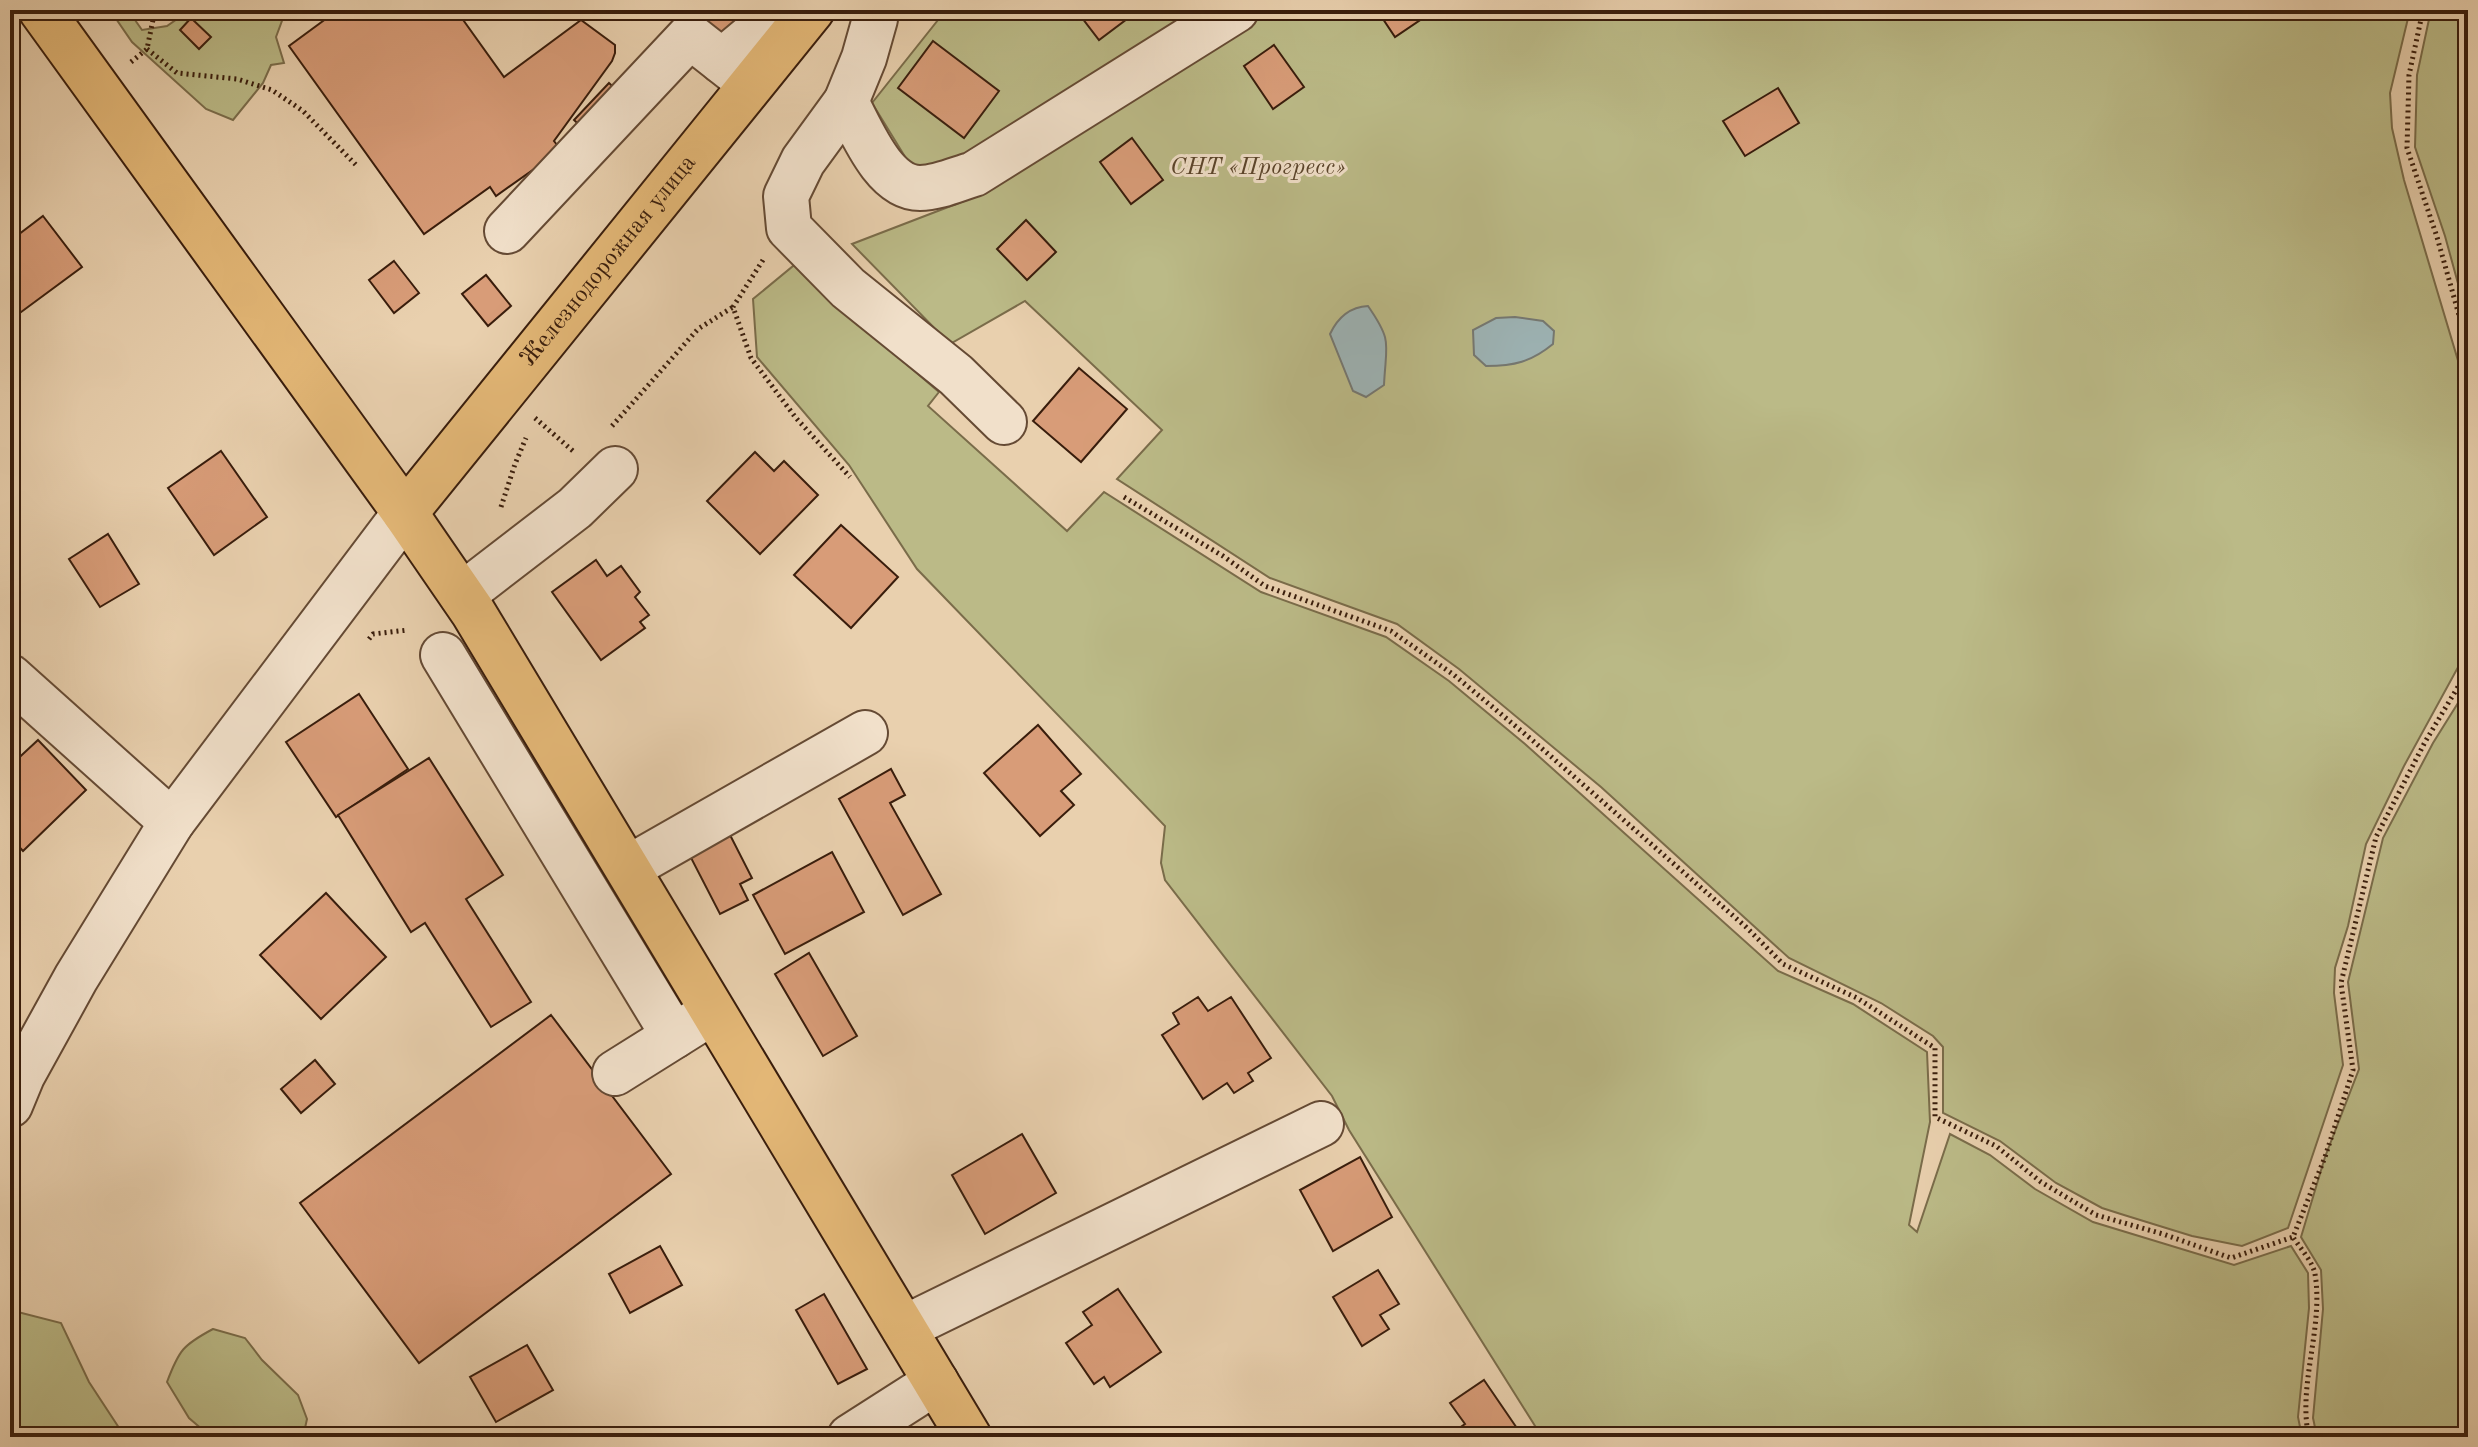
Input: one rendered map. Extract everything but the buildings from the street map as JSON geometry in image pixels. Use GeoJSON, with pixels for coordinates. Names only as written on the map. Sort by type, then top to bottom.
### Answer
{"type":"FeatureCollection","features":[{"type":"Feature","properties":{"kind":"main road"},"geometry":{"type":"LineString","coordinates":[[41,10],[462,595],[969,1437]]}},
{"type":"Feature","properties":{"kind":"main road","name":"Железнодорожная улица"},"geometry":{"type":"LineString","coordinates":[[405,513],[736,72],[812,10]]}},
{"type":"Feature","properties":{"kind":"street"},"geometry":{"type":"LineString","coordinates":[[507,231],[690,36],[736,72],[783,10]]}},
{"type":"Feature","properties":{"kind":"street"},"geometry":{"type":"LineString","coordinates":[[873,10],[875,19],[864,58],[846,102],[803,161],[786,196],[789,228],[848,288],[956,375],[1004,422]]}},
{"type":"Feature","properties":{"kind":"street"},"geometry":{"type":"LineString","coordinates":[[846,102],[879,162],[890,174],[907,186],[934,186],[974,174],[1236,10]]}},
{"type":"Feature","properties":{"kind":"street"},"geometry":{"type":"LineString","coordinates":[[462,595],[575,508],[609,452]]}},
{"type":"Feature","properties":{"kind":"street"},"geometry":{"type":"LineString","coordinates":[[10,1105],[22,1076],[76,978],[172,822],[405,513]]}},
{"type":"Feature","properties":{"kind":"street"},"geometry":{"type":"LineString","coordinates":[[443,655],[674,1036]]}},
{"type":"Feature","properties":{"kind":"street"},"geometry":{"type":"LineString","coordinates":[[10,677],[172,822]]}},
{"type":"Feature","properties":{"kind":"street"},"geometry":{"type":"LineString","coordinates":[[628,868],[865,733]]}},
{"type":"Feature","properties":{"kind":"street"},"geometry":{"type":"LineString","coordinates":[[615,1073],[714,1011]]}},
{"type":"Feature","properties":{"kind":"street"},"geometry":{"type":"LineString","coordinates":[[904,1328],[1321,1124]]}},
{"type":"Feature","properties":{"kind":"street"},"geometry":{"type":"LineString","coordinates":[[850,1437],[936,1382]]}},
{"type":"Feature","properties":{"kind":"path"},"geometry":{"type":"LineString","coordinates":[[98,86],[147,49],[155,10]]}},
{"type":"Feature","properties":{"kind":"path"},"geometry":{"type":"LineString","coordinates":[[2423,10],[2409,75],[2407,148],[2437,237],[2468,347]]}},
{"type":"Feature","properties":{"kind":"path"},"geometry":{"type":"LineString","coordinates":[[147,49],[177,73],[237,79],[272,90],[303,111],[358,167]]}},
{"type":"Feature","properties":{"kind":"path"},"geometry":{"type":"LineString","coordinates":[[609,452],[698,329],[733,307],[789,228]]}},
{"type":"Feature","properties":{"kind":"path"},"geometry":{"type":"LineString","coordinates":[[733,307],[751,358],[796,418],[850,477]]}},
{"type":"Feature","properties":{"kind":"path"},"geometry":{"type":"LineString","coordinates":[[535,418],[569,447]]}},
{"type":"Feature","properties":{"kind":"path"},"geometry":{"type":"LineString","coordinates":[[1124,497],[1223,556],[1265,586],[1391,631],[1454,675],[1596,794],[1746,927],[1783,964],[1857,998],[1935,1048],[1935,1117],[1996,1146],[2041,1182],[2096,1215],[2231,1258],[2293,1237],[2325,1157],[2353,1070],[2341,983],[2376,837],[2425,742],[2468,670]]}},
{"type":"Feature","properties":{"kind":"path"},"geometry":{"type":"LineString","coordinates":[[362,645],[373,634],[407,629],[433,640],[443,655]]}},
{"type":"Feature","properties":{"kind":"path"},"geometry":{"type":"LineString","coordinates":[[2293,1237],[2315,1271],[2316,1309],[2305,1419],[2309,1437]]}},
{"type":"Feature","properties":{"kind":"green space"},"geometry":{"type":"Polygon","coordinates":[[[110,10],[128,10],[142,30],[167,26],[190,10],[286,10],[276,37],[284,63],[271,65],[263,83],[233,120],[206,109],[132,42],[110,10]]]}},
{"type":"Feature","properties":{"kind":"green space","name":"СНТ «Прогресс»"},"geometry":{"type":"Polygon","coordinates":[[[946,10],[2410,10],[2390,93],[2392,128],[2404,180],[2468,394],[2468,649],[2404,766],[2366,844],[2348,926],[2335,968],[2334,993],[2343,1065],[2288,1228],[2242,1246],[2192,1236],[2102,1208],[2056,1183],[2000,1141],[1943,1113],[1943,1047],[1933,1036],[1881,1003],[1789,958],[1601,787],[1459,669],[1397,624],[1270,578],[1117,479],[1162,430],[1025,301],[950,344],[852,244],[982,194],[915,173],[872,103],[946,10]]]}},
{"type":"Feature","properties":{"kind":"green space"},"geometry":{"type":"Polygon","coordinates":[[[2431,10],[2468,10],[2468,320],[2445,236],[2415,147],[2417,75],[2431,10]]]}},
{"type":"Feature","properties":{"kind":"green space"},"geometry":{"type":"Polygon","coordinates":[[[804,257],[869,332],[939,392],[928,406],[1067,531],[1104,492],[1261,592],[1386,637],[1449,681],[1525,744],[1778,971],[1853,1004],[1927,1052],[1930,1122],[1909,1225],[1917,1232],[1950,1134],[1990,1155],[2035,1189],[2093,1222],[2234,1265],[2291,1246],[2308,1273],[2309,1308],[2298,1417],[2302,1437],[1542,1437],[1349,1130],[1332,1096],[1165,880],[1161,863],[1165,826],[917,569],[849,465],[757,357],[753,299],[804,257]]]}},
{"type":"Feature","properties":{"kind":"green space"},"geometry":{"type":"Polygon","coordinates":[[[2468,687],[2468,1437],[2317,1437],[2313,1418],[2323,1309],[2321,1270],[2301,1237],[2325,1157],[2359,1069],[2348,982],[2383,838],[2433,743],[2468,687]]]}},
{"type":"Feature","properties":{"kind":"green space"},"geometry":{"type":"Polygon","coordinates":[[[10,1310],[61,1323],[89,1382],[125,1437],[10,1437],[10,1310]]]}},
{"type":"Feature","properties":{"kind":"green space"},"geometry":{"type":"Polygon","coordinates":[[[213,1329],[245,1338],[262,1360],[298,1395],[307,1419],[303,1437],[211,1437],[189,1418],[167,1382],[183,1350],[213,1329]]]}},
{"type":"Feature","properties":{"kind":"water"},"geometry":{"type":"Polygon","coordinates":[[[1368,306],[1385,336],[1386,351],[1384,385],[1366,397],[1353,391],[1330,334],[1345,314],[1368,306]]]}},
{"type":"Feature","properties":{"kind":"water"},"geometry":{"type":"Polygon","coordinates":[[[1496,318],[1543,321],[1554,331],[1553,344],[1522,362],[1486,366],[1474,355],[1473,330],[1496,318]]]}}]}
